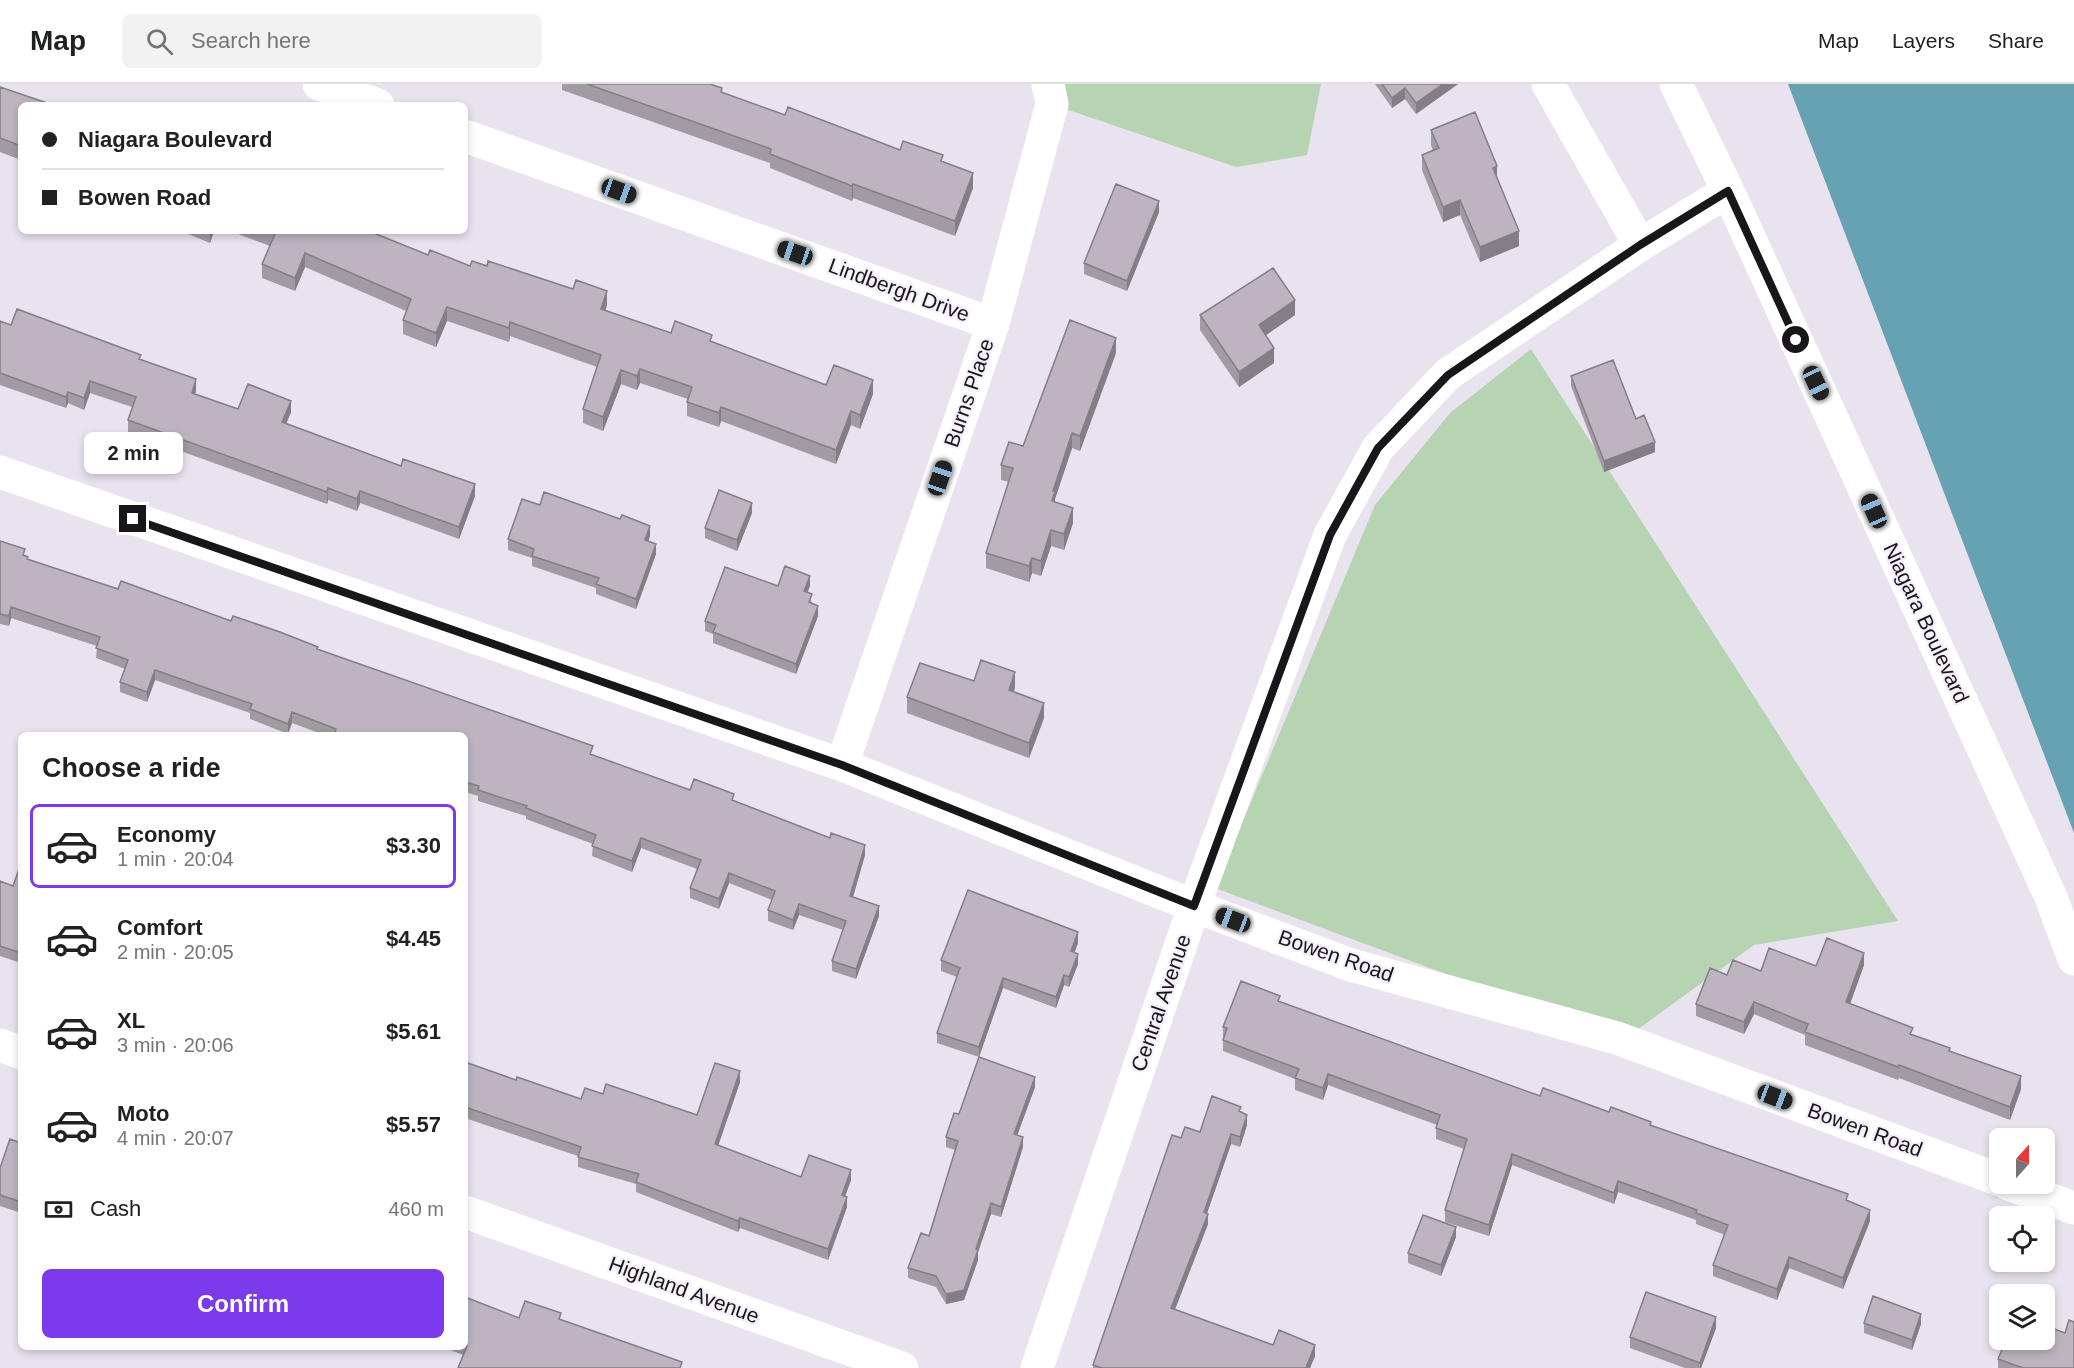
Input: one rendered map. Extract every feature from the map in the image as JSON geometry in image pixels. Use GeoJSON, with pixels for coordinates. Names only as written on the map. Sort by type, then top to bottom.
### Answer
{"type":"FeatureCollection","features":[{"type":"Feature","properties":{"kind":"street"},"geometry":{"type":"LineString","coordinates":[[319,84],[370,102]]}},
{"type":"Feature","properties":{"kind":"street","name":"Burns Place"},"geometry":{"type":"LineString","coordinates":[[842,765],[993,324],[1052,104],[1048,84]]}},
{"type":"Feature","properties":{"kind":"street"},"geometry":{"type":"LineString","coordinates":[[1548,84],[1640,245]]}},
{"type":"Feature","properties":{"kind":"street","name":"Niagara Boulevard"},"geometry":{"type":"LineString","coordinates":[[1676,84],[1728,191],[2050,895],[2074,958]]}},
{"type":"Feature","properties":{"kind":"street","name":"Lindbergh Drive"},"geometry":{"type":"LineString","coordinates":[[468,137],[993,324]]}},
{"type":"Feature","properties":{"kind":"street","name":"Central Avenue"},"geometry":{"type":"LineString","coordinates":[[1037,1368],[1194,906],[1330,535],[1378,448],[1448,375],[1640,245],[1728,191]]}},
{"type":"Feature","properties":{"kind":"street","name":"Bowen Road"},"geometry":{"type":"LineString","coordinates":[[0,472],[842,765],[1194,906],[1351,965],[1617,1038],[1989,1176]]}},
{"type":"Feature","properties":{"kind":"street"},"geometry":{"type":"LineString","coordinates":[[0,1045],[18,1052]]}},
{"type":"Feature","properties":{"kind":"street"},"geometry":{"type":"LineString","coordinates":[[2036,1194],[2074,1208]]}},
{"type":"Feature","properties":{"kind":"street","name":"Highland Avenue"},"geometry":{"type":"LineString","coordinates":[[468,1213],[902,1368]]}},
{"type":"Feature","properties":{"kind":"green space"},"geometry":{"type":"Polygon","coordinates":[[[1046,84],[1321,84],[1307,155],[1236,167],[1051,104],[1046,84]]]}},
{"type":"Feature","properties":{"kind":"green space"},"geometry":{"type":"Polygon","coordinates":[[[1531,349],[1898,921],[1754,945],[1623,1040],[1215,888],[1375,505],[1450,413],[1531,349]]]}},
{"type":"Feature","properties":{"kind":"water"},"geometry":{"type":"Polygon","coordinates":[[[1788,84],[2074,84],[2074,833],[1788,84]]]}},
{"type":"Feature","properties":{"kind":"building"},"geometry":{"type":"Polygon","coordinates":[[[587,84],[710,84],[722,88],[721,92],[785,115],[788,107],[900,150],[903,141],[943,155],[941,161],[973,173],[955,221],[853,184],[852,186],[770,154],[771,149],[587,84]]]}},
{"type":"Feature","properties":{"kind":"building"},"geometry":{"type":"Polygon","coordinates":[[[1382,84],[1443,84],[1416,103],[1405,88],[1392,98],[1382,84]]]}},
{"type":"Feature","properties":{"kind":"building"},"geometry":{"type":"Polygon","coordinates":[[[0,87],[44,102],[18,102],[18,145],[0,138],[0,87]]]}},
{"type":"Feature","properties":{"kind":"building"},"geometry":{"type":"Polygon","coordinates":[[[1475,112],[1497,166],[1493,168],[1519,231],[1480,247],[1460,200],[1443,207],[1422,155],[1439,148],[1431,130],[1475,112]]]}},
{"type":"Feature","properties":{"kind":"building"},"geometry":{"type":"Polygon","coordinates":[[[1116,184],[1159,201],[1127,281],[1084,263],[1116,184]]]}},
{"type":"Feature","properties":{"kind":"building"},"geometry":{"type":"Polygon","coordinates":[[[275,234],[376,234],[428,255],[430,250],[470,266],[472,261],[487,266],[488,261],[573,289],[576,280],[607,291],[601,309],[671,333],[675,321],[712,335],[710,341],[826,385],[834,365],[873,380],[860,415],[851,411],[836,450],[721,407],[719,413],[687,402],[692,387],[640,369],[637,376],[621,370],[603,417],[583,409],[601,355],[510,322],[509,328],[447,307],[436,333],[403,320],[411,299],[305,253],[295,278],[262,264],[275,234]]]}},
{"type":"Feature","properties":{"kind":"building"},"geometry":{"type":"Polygon","coordinates":[[[1273,268],[1295,300],[1259,325],[1274,348],[1239,372],[1200,315],[1273,268]]]}},
{"type":"Feature","properties":{"kind":"building"},"geometry":{"type":"Polygon","coordinates":[[[17,309],[141,355],[139,359],[196,379],[192,393],[238,409],[248,384],[291,401],[282,422],[401,466],[403,459],[475,484],[459,527],[360,491],[357,499],[328,488],[327,492],[128,420],[136,397],[90,381],[84,398],[68,392],[66,397],[0,373],[0,321],[11,325],[17,309]]]}},
{"type":"Feature","properties":{"kind":"building"},"geometry":{"type":"Polygon","coordinates":[[[1070,320],[1116,338],[1080,436],[1072,433],[1053,491],[1055,491],[1052,501],[1073,508],[1064,534],[1051,530],[1041,561],[1032,558],[1029,566],[986,553],[1013,468],[1001,465],[1009,442],[1023,446],[1070,320]]]}},
{"type":"Feature","properties":{"kind":"building"},"geometry":{"type":"Polygon","coordinates":[[[1613,360],[1636,419],[1644,415],[1655,442],[1604,461],[1571,376],[1613,360]]]}},
{"type":"Feature","properties":{"kind":"building"},"geometry":{"type":"Polygon","coordinates":[[[719,490],[752,503],[737,540],[705,528],[719,490]]]}},
{"type":"Feature","properties":{"kind":"building"},"geometry":{"type":"Polygon","coordinates":[[[544,492],[620,519],[622,515],[650,526],[645,540],[656,544],[636,599],[596,584],[599,578],[532,556],[534,549],[508,539],[522,499],[540,505],[544,492]]]}},
{"type":"Feature","properties":{"kind":"building"},"geometry":{"type":"Polygon","coordinates":[[[0,541],[25,549],[23,555],[28,557],[27,559],[118,589],[121,581],[231,621],[233,616],[280,632],[318,647],[317,649],[593,746],[590,754],[690,790],[694,779],[734,794],[732,800],[830,838],[831,833],[865,845],[850,896],[879,906],[856,969],[832,961],[846,921],[799,904],[793,920],[768,910],[775,891],[729,873],[719,899],[690,888],[701,860],[641,838],[632,861],[592,846],[596,835],[526,808],[527,806],[478,790],[479,786],[468,783],[468,732],[335,732],[336,729],[292,712],[288,724],[250,709],[252,704],[155,670],[147,692],[120,682],[128,660],[96,648],[100,637],[11,607],[9,616],[0,614],[0,541]]]}},
{"type":"Feature","properties":{"kind":"building"},"geometry":{"type":"Polygon","coordinates":[[[785,566],[810,576],[804,591],[812,594],[809,602],[818,606],[796,664],[713,632],[716,625],[705,621],[725,567],[778,586],[785,566]]]}},
{"type":"Feature","properties":{"kind":"building"},"geometry":{"type":"Polygon","coordinates":[[[981,660],[1015,672],[1009,690],[1044,703],[1029,743],[907,697],[920,663],[974,681],[981,660]]]}},
{"type":"Feature","properties":{"kind":"building"},"geometry":{"type":"Polygon","coordinates":[[[18,872],[18,952],[0,946],[0,881],[13,886],[18,872]]]}},
{"type":"Feature","properties":{"kind":"building"},"geometry":{"type":"Polygon","coordinates":[[[968,890],[1078,932],[1071,951],[1078,954],[1069,977],[1064,975],[1056,997],[1003,978],[979,1047],[937,1033],[960,968],[941,960],[968,890]]]}},
{"type":"Feature","properties":{"kind":"building"},"geometry":{"type":"Polygon","coordinates":[[[1827,938],[1864,953],[1846,1002],[1913,1028],[1910,1034],[1950,1048],[1949,1051],[2021,1076],[2010,1107],[1805,1032],[1808,1024],[1754,1002],[1744,1022],[1696,1004],[1710,968],[1727,975],[1733,960],[1761,971],[1769,948],[1816,966],[1827,938]]]}},
{"type":"Feature","properties":{"kind":"building"},"geometry":{"type":"Polygon","coordinates":[[[1241,981],[1280,996],[1278,1001],[1540,1096],[1543,1088],[1609,1112],[1611,1107],[1651,1122],[1650,1125],[1848,1194],[1846,1200],[1870,1210],[1843,1278],[1789,1257],[1777,1289],[1713,1265],[1728,1225],[1696,1213],[1697,1210],[1618,1181],[1614,1193],[1512,1154],[1489,1225],[1445,1210],[1467,1139],[1436,1128],[1440,1115],[1328,1074],[1323,1088],[1295,1078],[1299,1069],[1223,1040],[1227,1028],[1223,1027],[1241,981]]]}},
{"type":"Feature","properties":{"kind":"building"},"geometry":{"type":"Polygon","coordinates":[[[979,1057],[1035,1077],[1014,1134],[1023,1137],[1001,1207],[991,1203],[964,1290],[946,1294],[936,1276],[908,1268],[921,1233],[929,1236],[958,1141],[946,1137],[954,1113],[959,1114],[979,1057]]]}},
{"type":"Feature","properties":{"kind":"building"},"geometry":{"type":"Polygon","coordinates":[[[468,1063],[581,1099],[585,1088],[603,1094],[606,1084],[697,1115],[715,1063],[740,1071],[715,1144],[801,1177],[809,1155],[851,1170],[842,1195],[847,1197],[828,1249],[740,1218],[738,1221],[636,1182],[639,1174],[578,1157],[581,1147],[468,1108],[468,1063]]]}},
{"type":"Feature","properties":{"kind":"building"},"geometry":{"type":"Polygon","coordinates":[[[1212,1096],[1241,1107],[1239,1111],[1247,1115],[1240,1137],[1231,1134],[1204,1212],[1208,1214],[1171,1308],[1273,1345],[1279,1330],[1315,1345],[1306,1368],[1102,1368],[1093,1365],[1172,1135],[1181,1138],[1185,1127],[1200,1132],[1212,1096]]]}},
{"type":"Feature","properties":{"kind":"building"},"geometry":{"type":"Polygon","coordinates":[[[10,1139],[18,1142],[18,1201],[0,1195],[0,1168],[10,1139]]]}},
{"type":"Feature","properties":{"kind":"building"},"geometry":{"type":"Polygon","coordinates":[[[1423,1215],[1456,1227],[1441,1265],[1408,1253],[1423,1215]]]}},
{"type":"Feature","properties":{"kind":"building"},"geometry":{"type":"Polygon","coordinates":[[[1646,1292],[1716,1317],[1700,1363],[1630,1337],[1646,1292]]]}},
{"type":"Feature","properties":{"kind":"building"},"geometry":{"type":"Polygon","coordinates":[[[1873,1296],[1921,1314],[1912,1340],[1864,1323],[1873,1296]]]}},
{"type":"Feature","properties":{"kind":"building"},"geometry":{"type":"Polygon","coordinates":[[[468,1298],[519,1318],[525,1301],[561,1313],[559,1319],[682,1362],[680,1368],[458,1368],[465,1350],[468,1350],[468,1298]]]}},
{"type":"Feature","properties":{"kind":"building"},"geometry":{"type":"Polygon","coordinates":[[[2069,1320],[2074,1322],[2074,1368],[2023,1368],[1998,1359],[2002,1350],[2055,1350],[2055,1329],[2065,1333],[2069,1320]]]}},
{"type":"Feature","properties":{"kind":"route"},"geometry":{"type":"LineString","coordinates":[[133,519],[842,765],[1194,906],[1330,535],[1378,448],[1448,375],[1640,245],[1728,191],[1796,340]]}}]}
